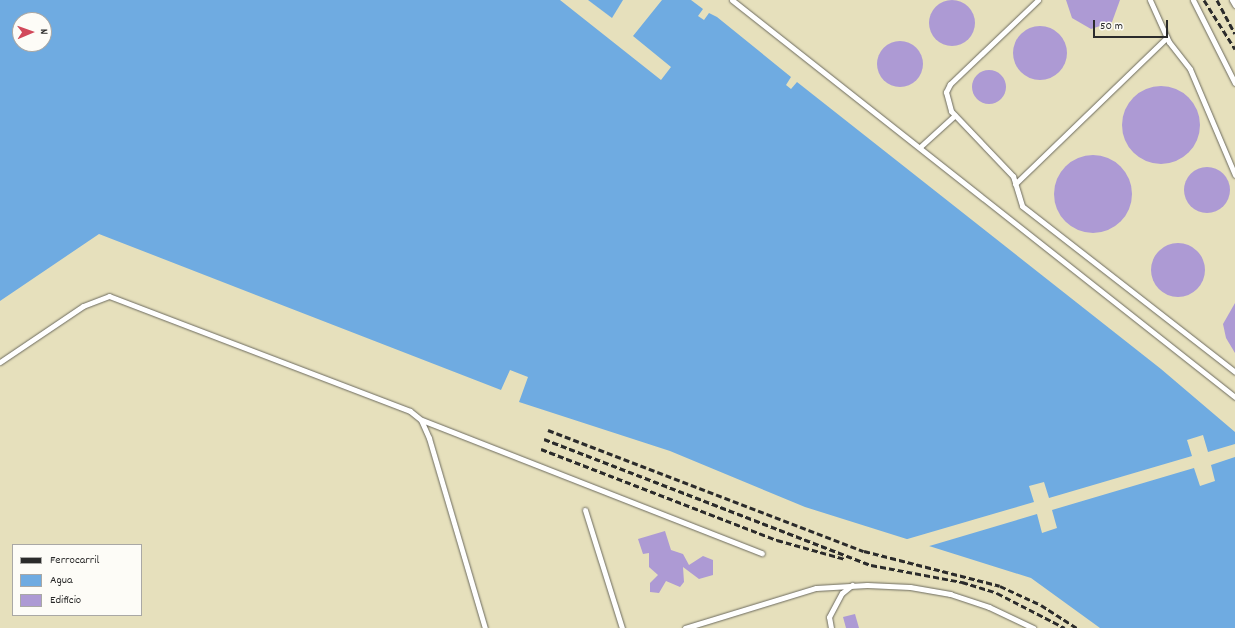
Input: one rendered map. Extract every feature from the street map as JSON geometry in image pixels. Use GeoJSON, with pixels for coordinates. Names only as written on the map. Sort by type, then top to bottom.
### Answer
{"type":"FeatureCollection","features":[{"type":"Feature","properties":{"kind":"lane"},"geometry":{"type":"LineString","coordinates":[[732,0],[1235,397]]}},
{"type":"Feature","properties":{"kind":"lane"},"geometry":{"type":"LineString","coordinates":[[1038,0],[950,84],[946,100],[955,115],[1012,176],[1022,206],[1235,372]]}},
{"type":"Feature","properties":{"kind":"lane"},"geometry":{"type":"LineString","coordinates":[[1150,0],[1167,37],[1190,69],[1235,175]]}},
{"type":"Feature","properties":{"kind":"lane"},"geometry":{"type":"LineString","coordinates":[[1193,0],[1235,83]]}},
{"type":"Feature","properties":{"kind":"lane"},"geometry":{"type":"LineString","coordinates":[[1232,0],[1235,5]]}},
{"type":"Feature","properties":{"kind":"lane"},"geometry":{"type":"LineString","coordinates":[[1015,184],[1167,37]]}},
{"type":"Feature","properties":{"kind":"lane"},"geometry":{"type":"LineString","coordinates":[[920,147],[955,115]]}},
{"type":"Feature","properties":{"kind":"lane"},"geometry":{"type":"LineString","coordinates":[[0,362],[83,306],[109,296],[400,405],[421,420],[762,553]]}},
{"type":"Feature","properties":{"kind":"lane"},"geometry":{"type":"LineString","coordinates":[[421,420],[485,628]]}},
{"type":"Feature","properties":{"kind":"lane"},"geometry":{"type":"LineString","coordinates":[[585,510],[622,628]]}},
{"type":"Feature","properties":{"kind":"lane"},"geometry":{"type":"LineString","coordinates":[[831,628],[829,617],[842,593],[852,585]]}},
{"type":"Feature","properties":{"kind":"lane"},"geometry":{"type":"LineString","coordinates":[[685,628],[816,588],[852,585],[910,587],[950,594],[989,606],[1033,628]]}},
{"type":"Feature","properties":{"kind":"water"},"geometry":{"type":"Polygon","coordinates":[[[0,0],[560,0],[661,80],[671,67],[633,36],[662,0],[691,0],[703,9],[698,16],[704,20],[709,13],[717,17],[791,77],[786,85],[791,89],[797,82],[1161,369],[1235,432],[1235,628],[1100,628],[1031,578],[805,507],[670,451],[519,402],[528,377],[510,370],[501,390],[99,234],[0,301],[0,0]]]}},
{"type":"Feature","properties":{"kind":"water"},"geometry":{"type":"Polygon","coordinates":[[[588,0],[623,0],[612,18],[588,0]]]}},
{"type":"Feature","properties":{"kind":"pier"},"geometry":{"type":"Polygon","coordinates":[[[1203,435],[1208,452],[1235,444],[1235,457],[1211,465],[1215,481],[1200,486],[1194,468],[1052,510],[1057,528],[1042,533],[1037,514],[926,547],[904,540],[1034,502],[1029,486],[1044,482],[1049,498],[1192,456],[1187,440],[1203,435]]]}},
{"type":"Feature","properties":{"kind":"building"},"geometry":{"type":"Polygon","coordinates":[[[957,0],[961,1],[971,10],[974,14],[974,32],[965,42],[957,46],[947,46],[939,42],[930,32],[929,18],[933,10],[943,1],[957,0]]]}},
{"type":"Feature","properties":{"kind":"building"},"geometry":{"type":"Polygon","coordinates":[[[1066,0],[1120,0],[1112,22],[1091,29],[1072,18],[1066,0]]]}},
{"type":"Feature","properties":{"kind":"building"},"geometry":{"type":"Polygon","coordinates":[[[1040,26],[1050,28],[1059,34],[1065,43],[1067,53],[1065,63],[1059,72],[1050,78],[1040,80],[1030,78],[1021,72],[1015,63],[1013,53],[1015,43],[1021,34],[1030,28],[1040,26]]]}},
{"type":"Feature","properties":{"kind":"building"},"geometry":{"type":"Polygon","coordinates":[[[905,41],[909,42],[919,51],[922,55],[922,73],[913,83],[905,87],[895,87],[887,83],[878,73],[877,59],[881,51],[891,42],[905,41]]]}},
{"type":"Feature","properties":{"kind":"building"},"geometry":{"type":"Polygon","coordinates":[[[989,70],[1001,75],[1006,87],[1001,99],[989,104],[977,99],[972,87],[977,75],[989,70]]]}},
{"type":"Feature","properties":{"kind":"building"},"geometry":{"type":"Polygon","coordinates":[[[1161,86],[1176,89],[1188,98],[1197,110],[1200,125],[1197,140],[1188,152],[1176,161],[1161,164],[1146,161],[1134,152],[1125,140],[1122,125],[1125,110],[1134,98],[1146,89],[1161,86]]]}},
{"type":"Feature","properties":{"kind":"building"},"geometry":{"type":"Polygon","coordinates":[[[1093,155],[1108,158],[1120,167],[1129,179],[1132,194],[1129,209],[1120,221],[1108,230],[1093,233],[1078,230],[1066,221],[1057,209],[1054,194],[1057,179],[1066,167],[1078,158],[1093,155]]]}},
{"type":"Feature","properties":{"kind":"building"},"geometry":{"type":"Polygon","coordinates":[[[1212,167],[1216,168],[1226,177],[1229,181],[1229,199],[1220,209],[1212,213],[1202,213],[1194,209],[1185,199],[1184,185],[1188,177],[1198,168],[1212,167]]]}},
{"type":"Feature","properties":{"kind":"building"},"geometry":{"type":"Polygon","coordinates":[[[1178,243],[1188,245],[1197,251],[1203,260],[1205,270],[1203,280],[1197,289],[1188,295],[1178,297],[1168,295],[1159,289],[1153,280],[1151,270],[1153,260],[1159,251],[1168,245],[1178,243]]]}},
{"type":"Feature","properties":{"kind":"building"},"geometry":{"type":"Polygon","coordinates":[[[1235,303],[1235,353],[1226,338],[1223,324],[1235,303]]]}},
{"type":"Feature","properties":{"kind":"building"},"geometry":{"type":"Polygon","coordinates":[[[665,531],[671,550],[683,554],[689,565],[703,556],[713,560],[713,575],[699,579],[683,567],[684,582],[680,587],[666,581],[659,593],[650,592],[650,583],[658,575],[649,567],[649,553],[643,554],[638,539],[665,531]]]}},
{"type":"Feature","properties":{"kind":"building"},"geometry":{"type":"Polygon","coordinates":[[[855,614],[859,628],[846,628],[843,617],[855,614]]]}},
{"type":"Feature","properties":{"kind":"railway"},"geometry":{"type":"LineString","coordinates":[[1204,0],[1235,49]]}},
{"type":"Feature","properties":{"kind":"railway"},"geometry":{"type":"LineString","coordinates":[[1217,0],[1235,34]]}},
{"type":"Feature","properties":{"kind":"railway"},"geometry":{"type":"LineString","coordinates":[[548,430],[864,551],[1000,586],[1041,605],[1077,628]]}},
{"type":"Feature","properties":{"kind":"railway"},"geometry":{"type":"LineString","coordinates":[[544,439],[871,565],[962,582],[997,593],[1065,628]]}},
{"type":"Feature","properties":{"kind":"railway"},"geometry":{"type":"LineString","coordinates":[[541,449],[777,540],[845,559]]}}]}
